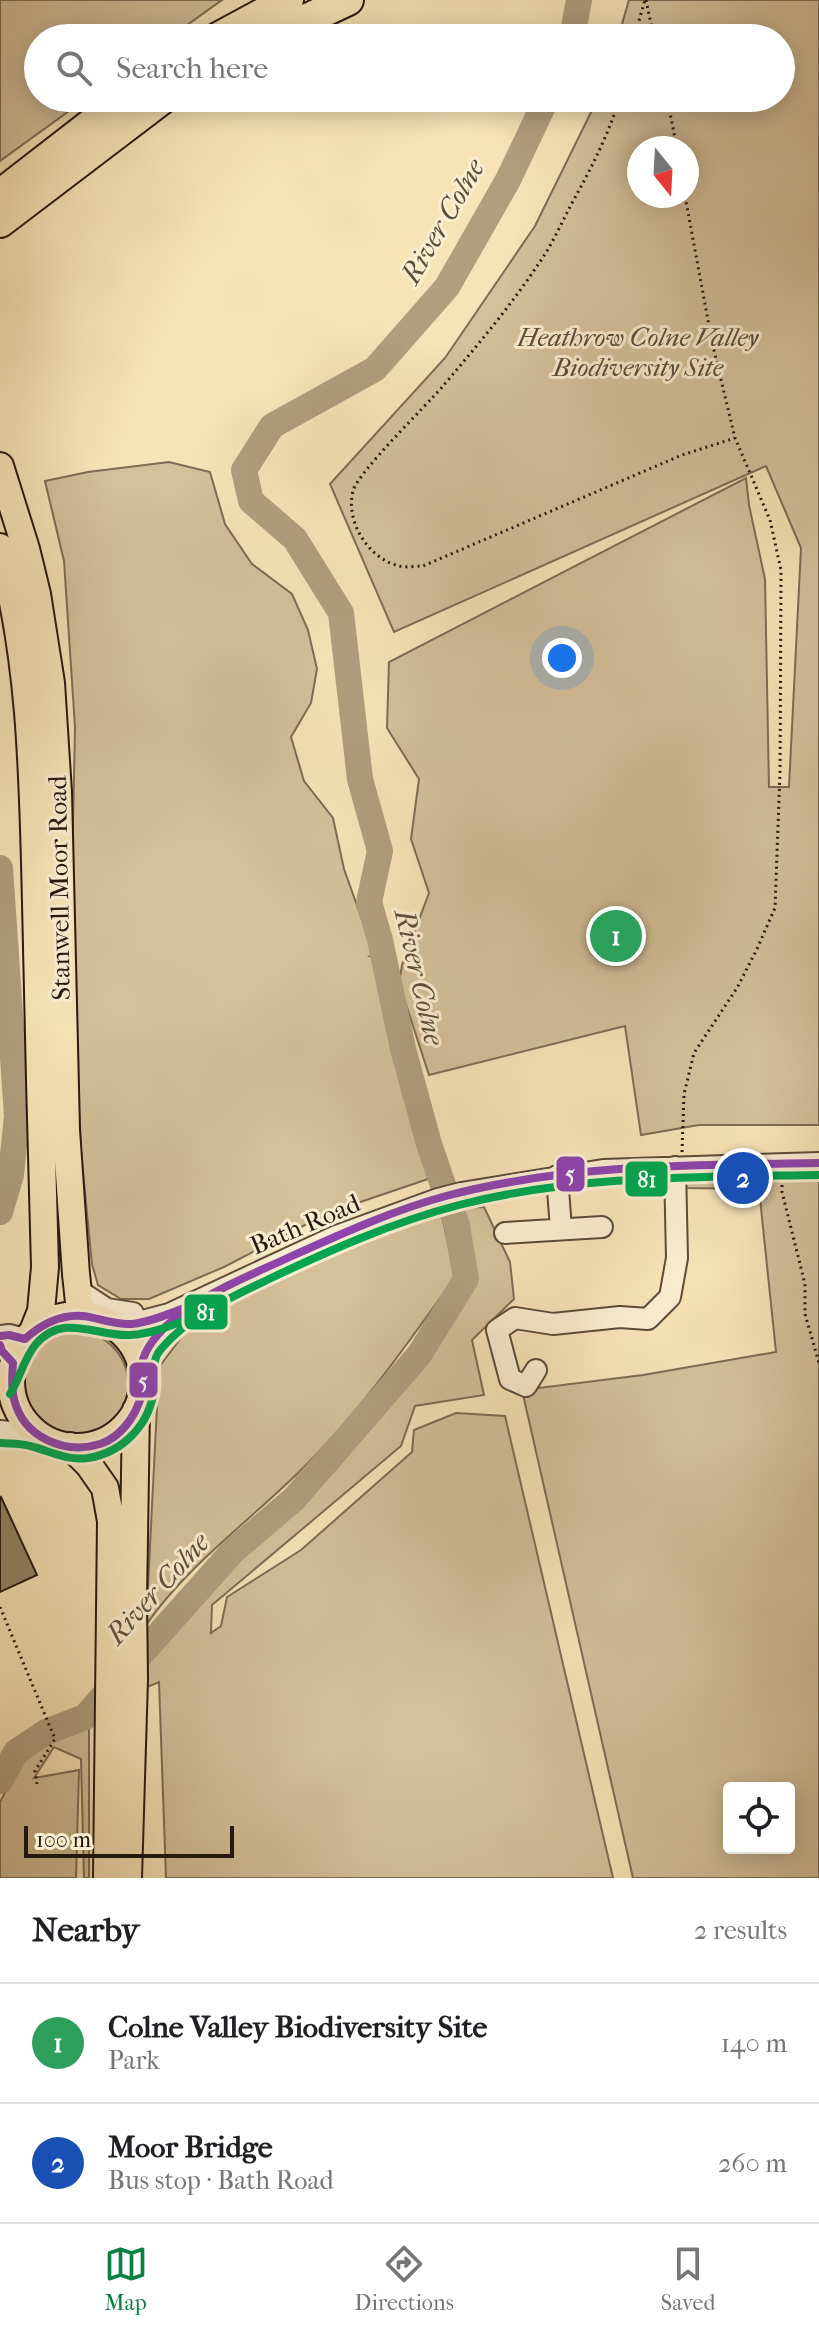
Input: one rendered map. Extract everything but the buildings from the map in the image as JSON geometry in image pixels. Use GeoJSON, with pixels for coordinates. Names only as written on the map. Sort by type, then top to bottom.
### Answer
{"type":"FeatureCollection","features":[{"type":"Feature","properties":{"kind":"highway"},"geometry":{"type":"LineString","coordinates":[[244,24],[288,0]]}},
{"type":"Feature","properties":{"kind":"highway"},"geometry":{"type":"LineString","coordinates":[[297,24],[348,0]]}},
{"type":"Feature","properties":{"kind":"highway"},"geometry":{"type":"LineString","coordinates":[[0,195],[107,112]]}},
{"type":"Feature","properties":{"kind":"highway"},"geometry":{"type":"LineString","coordinates":[[0,222],[145,112]]}},
{"type":"Feature","properties":{"kind":"main road","name":"Stanwell Moor Road"},"geometry":{"type":"LineString","coordinates":[[0,466],[37,594],[51,683],[58,792],[66,1130],[90,1309]]}},
{"type":"Feature","properties":{"kind":"main road","name":"Stanwell Moor Road"},"geometry":{"type":"LineString","coordinates":[[0,547],[22,655],[32,773],[45,1267],[41,1311],[12,1353]]}},
{"type":"Feature","properties":{"kind":"main road"},"geometry":{"type":"LineString","coordinates":[[128,1878],[134,1679],[136,1410],[143,1381],[141,1364],[125,1335],[90,1309],[47,1321],[12,1353],[13,1401],[21,1419],[34,1434],[70,1446],[100,1443],[114,1437],[127,1425],[136,1410]]}},
{"type":"Feature","properties":{"kind":"main road"},"geometry":{"type":"LineString","coordinates":[[70,1446],[89,1465],[105,1488],[111,1521],[107,1878]]}},
{"type":"Feature","properties":{"kind":"street"},"geometry":{"type":"LineString","coordinates":[[561,1229],[557,1176],[603,1170],[819,1163]]}},
{"type":"Feature","properties":{"kind":"street"},"geometry":{"type":"LineString","coordinates":[[536,1370],[526,1386],[510,1379],[497,1330],[515,1318],[553,1324],[620,1317],[648,1319],[670,1297],[677,1258],[678,1167]]}},
{"type":"Feature","properties":{"kind":"street","name":"Bath Road"},"geometry":{"type":"LineString","coordinates":[[90,1309],[131,1324],[169,1314],[334,1237],[438,1199],[557,1176]]}},
{"type":"Feature","properties":{"kind":"street"},"geometry":{"type":"LineString","coordinates":[[505,1233],[602,1227]]}},
{"type":"Feature","properties":{"kind":"street","name":"Bath Road"},"geometry":{"type":"LineString","coordinates":[[141,1364],[152,1340],[196,1303]]}},
{"type":"Feature","properties":{"kind":"street"},"geometry":{"type":"LineString","coordinates":[[90,1309],[169,1314]]}},
{"type":"Feature","properties":{"kind":"street"},"geometry":{"type":"LineString","coordinates":[[0,1431],[34,1434]]}},
{"type":"Feature","properties":{"kind":"path"},"geometry":{"type":"LineString","coordinates":[[638,24],[645,0]]}},
{"type":"Feature","properties":{"kind":"path"},"geometry":{"type":"LineString","coordinates":[[645,0],[651,24]]}},
{"type":"Feature","properties":{"kind":"path"},"geometry":{"type":"LineString","coordinates":[[616,112],[589,172],[539,264],[489,331],[353,489],[354,521],[366,544],[378,557],[401,567],[423,566],[682,455],[735,438]]}},
{"type":"Feature","properties":{"kind":"path"},"geometry":{"type":"LineString","coordinates":[[670,112],[675,136]]}},
{"type":"Feature","properties":{"kind":"path"},"geometry":{"type":"LineString","coordinates":[[678,1167],[684,1094],[694,1053],[737,988],[775,908],[781,570],[770,520],[735,438],[712,342],[687,208]]}},
{"type":"Feature","properties":{"kind":"path"},"geometry":{"type":"LineString","coordinates":[[782,1164],[782,1192],[805,1284],[805,1314],[819,1363]]}},
{"type":"Feature","properties":{"kind":"path"},"geometry":{"type":"LineString","coordinates":[[0,1607],[55,1739],[35,1771],[37,1784]]}},
{"type":"Feature","properties":{"kind":"green space"},"geometry":{"type":"Polygon","coordinates":[[[0,0],[222,0],[189,24],[24,24],[24,112],[68,112],[0,161],[0,0]]]}},
{"type":"Feature","properties":{"kind":"green space","name":"Heathrow Colne Valley Biodiversity Site"},"geometry":{"type":"Polygon","coordinates":[[[629,0],[819,0],[819,1125],[699,1125],[641,1135],[625,1026],[429,1075],[399,983],[402,965],[429,893],[411,839],[419,779],[387,728],[389,662],[746,478],[765,579],[769,787],[789,787],[801,548],[766,466],[394,632],[330,484],[445,358],[535,226],[591,112],[795,112],[795,24],[622,24],[629,0]]]}},
{"type":"Feature","properties":{"kind":"green space"},"geometry":{"type":"Polygon","coordinates":[[[169,462],[210,472],[225,524],[252,564],[292,594],[308,630],[317,669],[311,703],[291,737],[304,781],[333,818],[344,869],[374,953],[370,956],[376,956],[393,1051],[431,1178],[328,1213],[224,1267],[149,1299],[121,1299],[98,1285],[92,1264],[81,1152],[71,922],[75,727],[64,561],[45,481],[169,462]]]}},
{"type":"Feature","properties":{"kind":"green space"},"geometry":{"type":"Polygon","coordinates":[[[819,1174],[819,1878],[633,1878],[522,1390],[643,1375],[776,1352],[759,1189],[684,1188],[687,1180],[696,1175],[819,1174]]]}},
{"type":"Feature","properties":{"kind":"green space"},"geometry":{"type":"Polygon","coordinates":[[[440,1206],[455,1277],[385,1374],[328,1442],[182,1581],[146,1625],[159,1367],[187,1330],[208,1313],[289,1270],[440,1206]]]}},
{"type":"Feature","properties":{"kind":"green space"},"geometry":{"type":"Polygon","coordinates":[[[484,1207],[510,1262],[514,1299],[472,1340],[484,1395],[415,1406],[401,1446],[212,1605],[211,1633],[221,1626],[227,1597],[301,1550],[412,1452],[414,1430],[456,1413],[505,1416],[613,1878],[166,1878],[159,1682],[145,1688],[148,1646],[334,1471],[400,1394],[459,1311],[477,1280],[457,1208],[484,1207]]]}},
{"type":"Feature","properties":{"kind":"green space"},"geometry":{"type":"Polygon","coordinates":[[[75,1331],[95,1335],[112,1347],[124,1364],[128,1384],[124,1404],[112,1421],[95,1433],[75,1437],[55,1433],[38,1421],[26,1404],[22,1384],[26,1364],[38,1347],[55,1335],[75,1331]]]}},
{"type":"Feature","properties":{"kind":"green space"},"geometry":{"type":"Polygon","coordinates":[[[89,1722],[89,1878],[84,1878],[81,1759],[54,1747],[34,1778],[79,1770],[76,1878],[0,1878],[0,1802],[21,1763],[65,1730],[89,1722]]]}},
{"type":"Feature","properties":{"kind":"waterway","name":"River Colne"},"geometry":{"type":"LineString","coordinates":[[575,24],[579,0]]}},
{"type":"Feature","properties":{"kind":"waterway","name":"River Colne"},"geometry":{"type":"LineString","coordinates":[[0,1781],[16,1752],[46,1732],[85,1717],[233,1551],[294,1499],[419,1355],[466,1279],[457,1226],[429,1144],[403,1049],[369,902],[380,851],[360,779],[341,613],[295,539],[251,501],[244,470],[272,426],[375,369],[447,287],[508,180],[540,112]]}},
{"type":"Feature","properties":{"kind":"waterway"},"geometry":{"type":"LineString","coordinates":[[0,868],[17,1116],[11,1175],[0,1212]]}},
{"type":"Feature","properties":{"kind":"transit line","name":"5"},"geometry":{"type":"LineString","coordinates":[[0,1345],[13,1363],[14,1399],[26,1424],[59,1445],[86,1447],[100,1444],[117,1435],[130,1420],[142,1392],[142,1362],[146,1352],[161,1332],[180,1315],[239,1280],[388,1215],[492,1185],[584,1172],[725,1164],[819,1163]]}},
{"type":"Feature","properties":{"kind":"transit line","name":"81"},"geometry":{"type":"LineString","coordinates":[[0,1443],[26,1445],[80,1459],[113,1450],[141,1425],[154,1389],[156,1358],[184,1327],[253,1287],[337,1248],[410,1220],[503,1195],[592,1183],[683,1177],[819,1175]]}},
{"type":"Feature","properties":{"kind":"transit line","name":"5"},"geometry":{"type":"LineString","coordinates":[[0,1336],[25,1339],[57,1319],[75,1316],[122,1324],[140,1323],[192,1305]]}},
{"type":"Feature","properties":{"kind":"transit line","name":"81"},"geometry":{"type":"LineString","coordinates":[[10,1394],[36,1344],[58,1329],[81,1328],[130,1335],[164,1328],[196,1316]]}},
{"type":"Feature","properties":{"kind":"place","name":"Colne Valley Biodiversity Site"},"geometry":{"type":"Point","coordinates":[616,936]}},
{"type":"Feature","properties":{"kind":"place","name":"Moor Bridge"},"geometry":{"type":"Point","coordinates":[743,1178]}}]}
